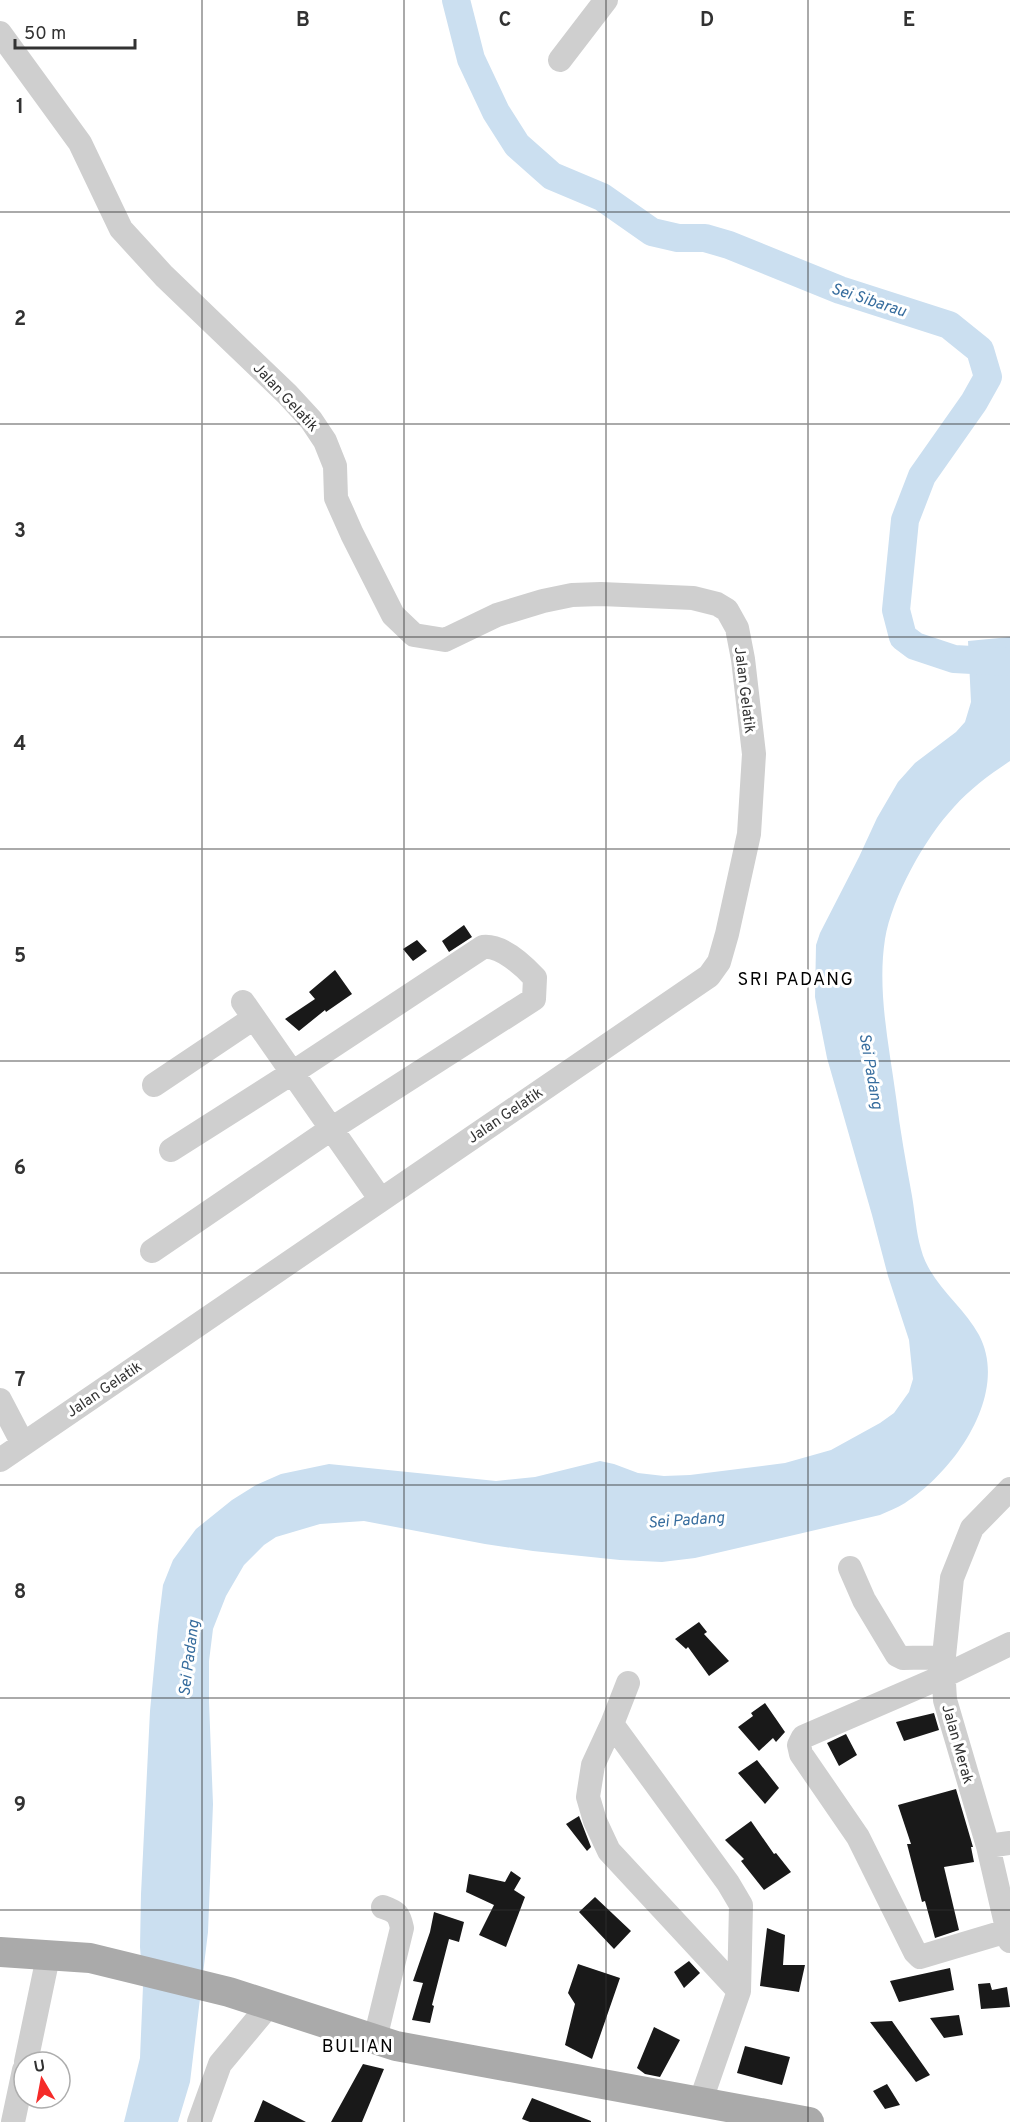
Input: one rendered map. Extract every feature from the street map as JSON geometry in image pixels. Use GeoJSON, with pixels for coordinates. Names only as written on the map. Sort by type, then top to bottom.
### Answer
{"type":"FeatureCollection","features":[{"type":"Feature","properties":{"kind":"main road"},"geometry":{"type":"LineString","coordinates":[[0,1952],[90,1958],[229,1992],[396,2046],[809,2122]]}},
{"type":"Feature","properties":{"kind":"street"},"geometry":{"type":"LineString","coordinates":[[560,60],[606,0]]}},
{"type":"Feature","properties":{"kind":"street","name":"Jalan Gelatik"},"geometry":{"type":"LineString","coordinates":[[0,33],[80,143],[121,229],[164,276],[311,420],[325,441],[335,466],[336,498],[393,615],[414,635],[445,640],[497,615],[572,595],[693,598],[717,604],[727,610],[737,628],[743,659],[754,754],[748,834],[727,934],[719,962],[709,976],[0,1460]]}},
{"type":"Feature","properties":{"kind":"street"},"geometry":{"type":"LineString","coordinates":[[152,1251],[331,1129],[534,999],[535,978],[505,954],[490,946],[483,947],[171,1150]]}},
{"type":"Feature","properties":{"kind":"street"},"geometry":{"type":"LineString","coordinates":[[154,1085],[248,1010],[381,1200]]}},
{"type":"Feature","properties":{"kind":"street"},"geometry":{"type":"LineString","coordinates":[[0,1400],[23,1444]]}},
{"type":"Feature","properties":{"kind":"street","name":"Jalan Merak"},"geometry":{"type":"LineString","coordinates":[[1009,1936],[999,1845],[945,1700],[944,1666],[952,1578],[972,1528],[1010,1489]]}},
{"type":"Feature","properties":{"kind":"street"},"geometry":{"type":"LineString","coordinates":[[850,1568],[864,1600],[897,1655],[944,1666]]}},
{"type":"Feature","properties":{"kind":"street"},"geometry":{"type":"LineString","coordinates":[[1009,1936],[921,1957],[915,1952],[858,1837],[801,1754],[799,1745],[803,1737],[944,1666],[1010,1644]]}},
{"type":"Feature","properties":{"kind":"street"},"geometry":{"type":"LineString","coordinates":[[627,1683],[612,1724],[593,1765],[588,1797],[595,1821],[609,1851],[739,1990]]}},
{"type":"Feature","properties":{"kind":"street"},"geometry":{"type":"LineString","coordinates":[[612,1724],[728,1883],[741,1905],[739,1990],[700,2103]]}},
{"type":"Feature","properties":{"kind":"street"},"geometry":{"type":"LineString","coordinates":[[375,2039],[402,1928],[396,1912],[383,1908]]}},
{"type":"Feature","properties":{"kind":"street"},"geometry":{"type":"LineString","coordinates":[[29,2050],[48,1957]]}},
{"type":"Feature","properties":{"kind":"street"},"geometry":{"type":"LineString","coordinates":[[199,2122],[220,2064],[270,2004]]}},
{"type":"Feature","properties":{"kind":"water","name":"Sei Padang"},"geometry":{"type":"Polygon","coordinates":[[[1010,637],[1010,761],[960,800],[921,851],[902,887],[889,923],[885,939],[882,978],[887,1038],[919,1243],[925,1262],[939,1284],[979,1335],[987,1358],[987,1382],[982,1406],[972,1430],[942,1472],[924,1489],[896,1508],[880,1515],[695,1558],[662,1562],[533,1551],[364,1521],[320,1524],[276,1537],[264,1545],[244,1565],[226,1596],[213,1629],[209,1661],[213,1804],[208,1932],[190,2082],[178,2122],[124,2122],[140,2058],[143,1986],[140,1947],[141,1894],[150,1711],[158,1626],[163,1585],[173,1560],[196,1529],[232,1500],[256,1485],[281,1474],[329,1464],[496,1481],[535,1477],[600,1461],[638,1473],[664,1476],[785,1463],[831,1450],[880,1423],[894,1413],[909,1392],[913,1379],[909,1340],[888,1276],[827,1058],[815,997],[816,945],[877,818],[898,782],[915,763],[956,732],[965,722],[971,702],[968,641],[1010,637]]]}},
{"type":"Feature","properties":{"kind":"building"},"geometry":{"type":"Polygon","coordinates":[[[464,925],[472,937],[449,952],[442,941],[464,925]]]}},
{"type":"Feature","properties":{"kind":"building"},"geometry":{"type":"Polygon","coordinates":[[[417,940],[427,951],[413,961],[403,949],[417,940]]]}},
{"type":"Feature","properties":{"kind":"building"},"geometry":{"type":"Polygon","coordinates":[[[335,970],[352,994],[326,1012],[325,1010],[299,1031],[285,1019],[315,999],[309,992],[335,970]]]}},
{"type":"Feature","properties":{"kind":"building"},"geometry":{"type":"Polygon","coordinates":[[[699,1622],[707,1632],[704,1634],[729,1661],[709,1676],[688,1647],[686,1649],[675,1639],[699,1622]]]}},
{"type":"Feature","properties":{"kind":"building"},"geometry":{"type":"Polygon","coordinates":[[[765,1703],[785,1732],[776,1742],[773,1738],[759,1751],[738,1727],[753,1716],[751,1713],[765,1703]]]}},
{"type":"Feature","properties":{"kind":"building"},"geometry":{"type":"Polygon","coordinates":[[[934,1713],[939,1730],[904,1741],[896,1722],[934,1713]]]}},
{"type":"Feature","properties":{"kind":"building"},"geometry":{"type":"Polygon","coordinates":[[[846,1734],[857,1755],[839,1766],[827,1743],[846,1734]]]}},
{"type":"Feature","properties":{"kind":"building"},"geometry":{"type":"Polygon","coordinates":[[[757,1760],[779,1788],[765,1804],[738,1773],[757,1760]]]}},
{"type":"Feature","properties":{"kind":"building"},"geometry":{"type":"Polygon","coordinates":[[[956,1789],[973,1847],[971,1847],[974,1862],[944,1867],[959,1930],[935,1938],[925,1901],[922,1902],[907,1844],[911,1844],[898,1805],[956,1789]]]}},
{"type":"Feature","properties":{"kind":"building"},"geometry":{"type":"Polygon","coordinates":[[[579,1816],[591,1847],[587,1851],[566,1824],[579,1816]]]}},
{"type":"Feature","properties":{"kind":"building"},"geometry":{"type":"Polygon","coordinates":[[[751,1821],[774,1854],[776,1853],[791,1872],[764,1890],[741,1861],[744,1859],[725,1840],[751,1821]]]}},
{"type":"Feature","properties":{"kind":"building"},"geometry":{"type":"Polygon","coordinates":[[[511,1871],[521,1878],[514,1890],[525,1897],[506,1947],[479,1935],[494,1905],[466,1892],[469,1874],[505,1882],[511,1871]]]}},
{"type":"Feature","properties":{"kind":"building"},"geometry":{"type":"Polygon","coordinates":[[[595,1897],[631,1931],[614,1949],[579,1912],[595,1897]]]}},
{"type":"Feature","properties":{"kind":"building"},"geometry":{"type":"Polygon","coordinates":[[[434,1912],[464,1922],[459,1942],[449,1939],[432,2005],[434,2006],[430,2023],[412,2020],[423,1983],[413,1981],[430,1932],[434,1912]]]}},
{"type":"Feature","properties":{"kind":"building"},"geometry":{"type":"Polygon","coordinates":[[[767,1928],[785,1935],[783,1965],[805,1965],[799,1992],[760,1986],[767,1928]]]}},
{"type":"Feature","properties":{"kind":"building"},"geometry":{"type":"Polygon","coordinates":[[[689,1961],[700,1973],[684,1988],[674,1972],[689,1961]]]}},
{"type":"Feature","properties":{"kind":"building"},"geometry":{"type":"Polygon","coordinates":[[[578,1964],[620,1978],[592,2059],[565,2045],[575,2004],[568,1993],[578,1964]]]}},
{"type":"Feature","properties":{"kind":"building"},"geometry":{"type":"Polygon","coordinates":[[[950,1968],[954,1990],[899,2002],[890,1981],[950,1968]]]}},
{"type":"Feature","properties":{"kind":"building"},"geometry":{"type":"Polygon","coordinates":[[[990,1983],[992,1990],[1007,1987],[1010,2007],[981,2009],[978,1984],[990,1983]]]}},
{"type":"Feature","properties":{"kind":"building"},"geometry":{"type":"Polygon","coordinates":[[[959,2015],[963,2035],[944,2038],[930,2018],[959,2015]]]}},
{"type":"Feature","properties":{"kind":"building"},"geometry":{"type":"Polygon","coordinates":[[[892,2021],[930,2075],[916,2082],[870,2022],[892,2021]]]}},
{"type":"Feature","properties":{"kind":"building"},"geometry":{"type":"Polygon","coordinates":[[[654,2027],[680,2040],[660,2077],[645,2074],[637,2068],[654,2027]]]}},
{"type":"Feature","properties":{"kind":"building"},"geometry":{"type":"Polygon","coordinates":[[[745,2046],[790,2057],[782,2085],[737,2073],[745,2046]]]}},
{"type":"Feature","properties":{"kind":"building"},"geometry":{"type":"Polygon","coordinates":[[[363,2064],[384,2069],[362,2122],[331,2122],[363,2064]]]}},
{"type":"Feature","properties":{"kind":"building"},"geometry":{"type":"Polygon","coordinates":[[[887,2084],[900,2105],[885,2109],[873,2091],[887,2084]]]}},
{"type":"Feature","properties":{"kind":"building"},"geometry":{"type":"Polygon","coordinates":[[[532,2098],[591,2122],[530,2122],[522,2119],[532,2098]]]}},
{"type":"Feature","properties":{"kind":"building"},"geometry":{"type":"Polygon","coordinates":[[[263,2100],[306,2122],[254,2122],[263,2100]]]}},
{"type":"Feature","properties":{"kind":"waterway","name":"Sei Sibarau"},"geometry":{"type":"LineString","coordinates":[[456,0],[471,59],[496,112],[517,145],[552,176],[602,197],[652,232],[678,238],[705,238],[729,245],[840,290],[949,325],[980,350],[988,377],[974,402],[922,476],[905,520],[896,610],[903,637],[915,646],[954,659],[1010,662]]}},
{"type":"Feature","properties":{"kind":"district","name":"SRI PADANG"},"geometry":{"type":"Point","coordinates":[796,979]}},
{"type":"Feature","properties":{"kind":"district","name":"BULIAN"},"geometry":{"type":"Point","coordinates":[358,2046]}}]}
